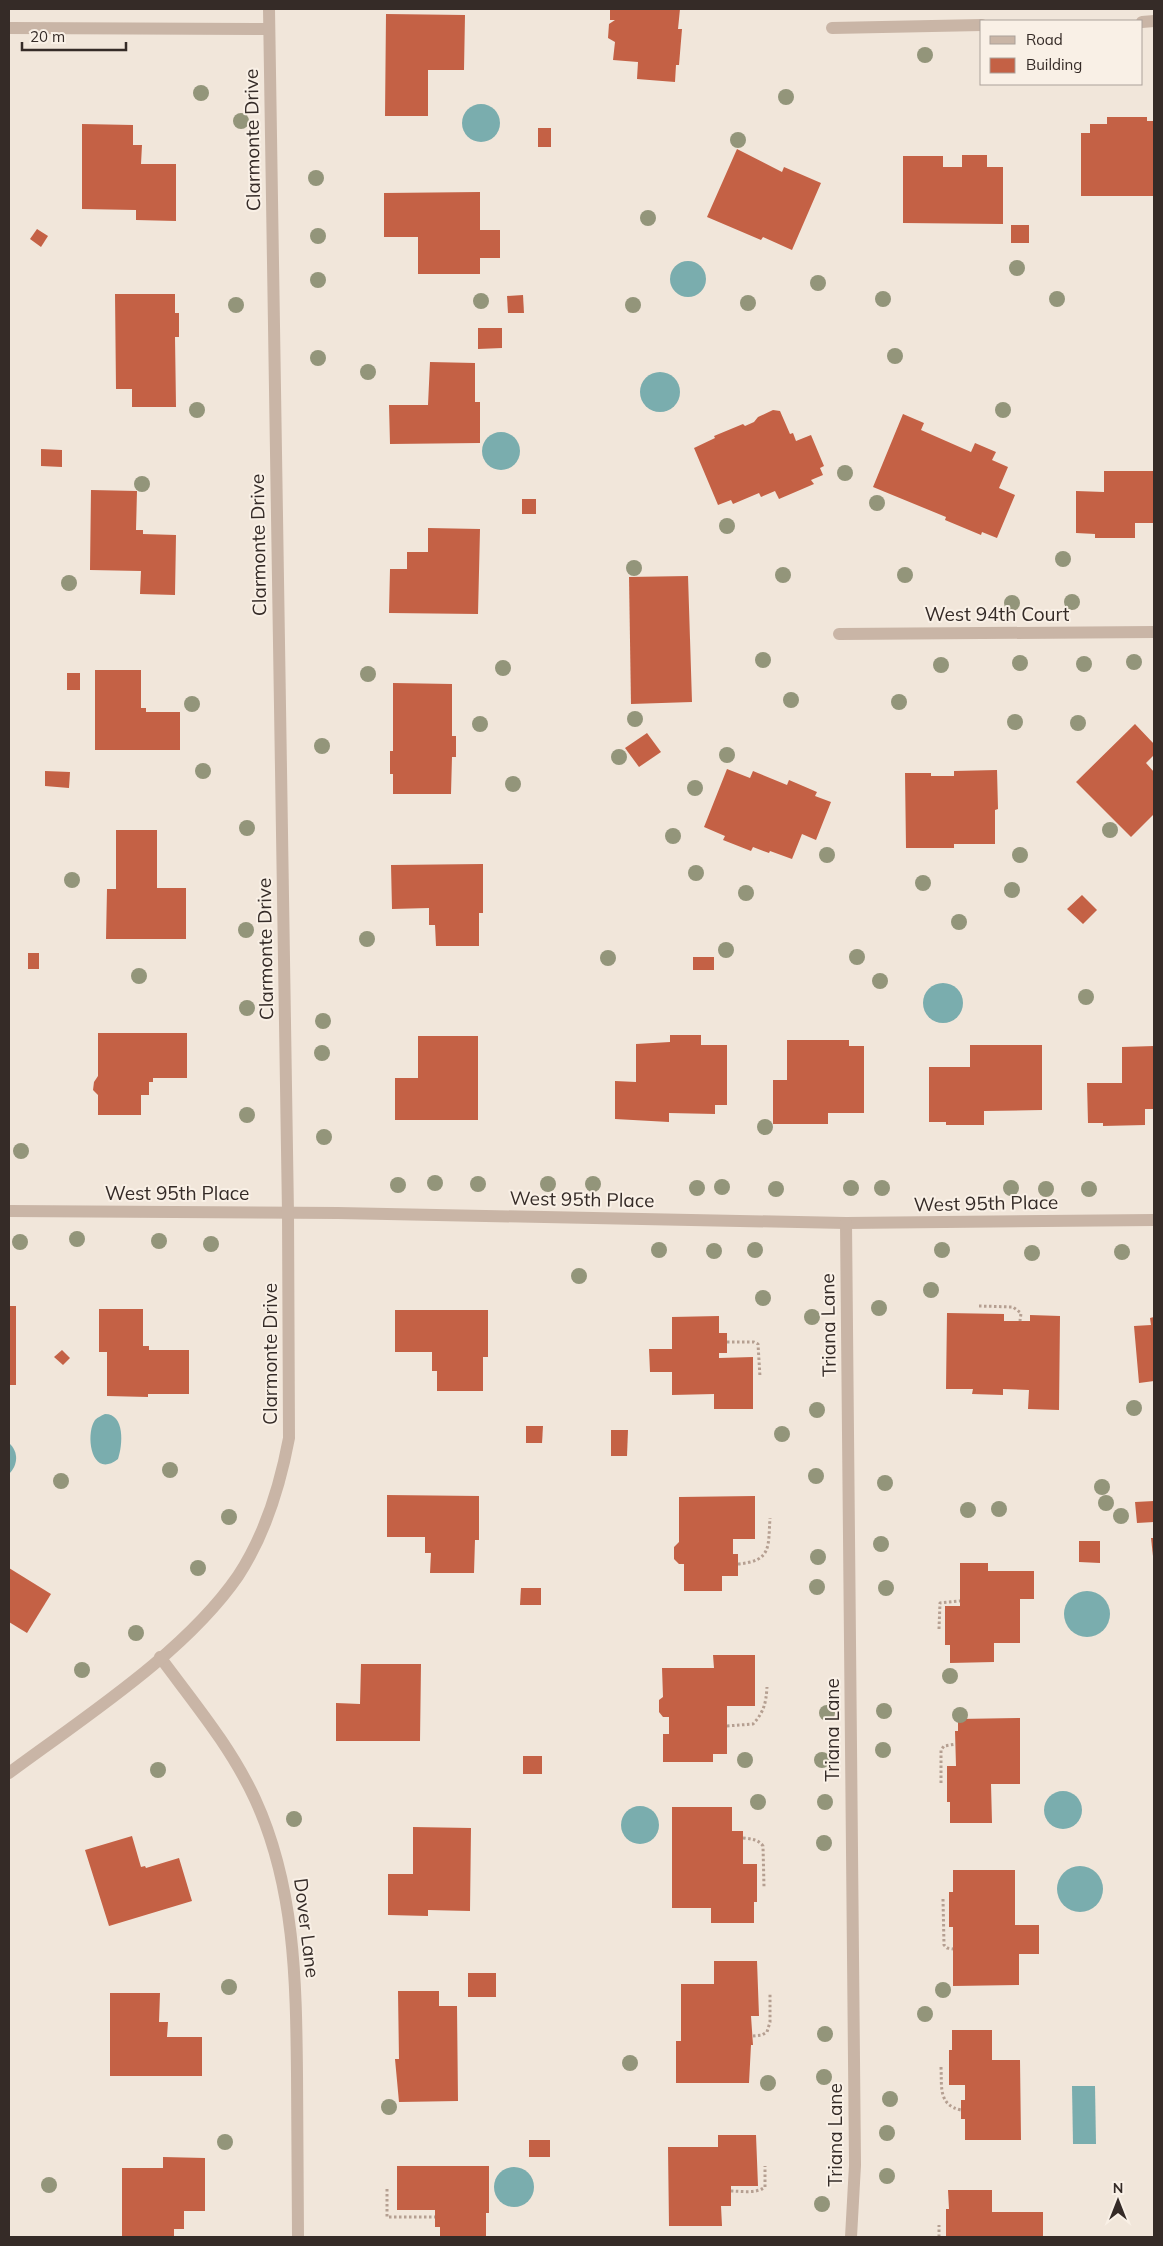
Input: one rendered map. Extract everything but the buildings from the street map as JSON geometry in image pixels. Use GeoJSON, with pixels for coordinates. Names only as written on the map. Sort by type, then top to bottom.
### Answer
{"type":"FeatureCollection","features":[{"type":"Feature","properties":{"kind":"street","name":"Clarmonte Drive"},"geometry":{"type":"LineString","coordinates":[[9,1773],[112,1697],[192,1630],[218,1602],[238,1575],[255,1545],[271,1509],[283,1471],[289,1438],[288,1213],[269,9]]}},
{"type":"Feature","properties":{"kind":"street"},"geometry":{"type":"LineString","coordinates":[[832,28],[980,25]]}},
{"type":"Feature","properties":{"kind":"street"},"geometry":{"type":"LineString","coordinates":[[9,28],[269,29]]}},
{"type":"Feature","properties":{"kind":"street","name":"West 94th Court"},"geometry":{"type":"LineString","coordinates":[[839,634],[1154,632]]}},
{"type":"Feature","properties":{"kind":"street","name":"West 95th Place"},"geometry":{"type":"LineString","coordinates":[[9,1211],[288,1213],[846,1223],[1154,1220]]}},
{"type":"Feature","properties":{"kind":"street","name":"Triana Lane"},"geometry":{"type":"LineString","coordinates":[[846,1223],[854,2155],[851,2237]]}},
{"type":"Feature","properties":{"kind":"street","name":"Dover Lane"},"geometry":{"type":"LineString","coordinates":[[160,1657],[215,1732],[237,1766],[255,1799],[280,1868],[289,1912],[296,2008],[298,2237]]}},
{"type":"Feature","properties":{"kind":"path"},"geometry":{"type":"LineString","coordinates":[[979,1306],[1013,1307],[1021,1313],[1020,1321]]}},
{"type":"Feature","properties":{"kind":"path"},"geometry":{"type":"LineString","coordinates":[[727,1342],[754,1342],[758,1344],[760,1377]]}},
{"type":"Feature","properties":{"kind":"path"},"geometry":{"type":"LineString","coordinates":[[738,1564],[758,1562],[765,1555],[770,1518]]}},
{"type":"Feature","properties":{"kind":"path"},"geometry":{"type":"LineString","coordinates":[[939,1628],[940,1603],[960,1601]]}},
{"type":"Feature","properties":{"kind":"path"},"geometry":{"type":"LineString","coordinates":[[727,1726],[753,1724],[766,1705],[767,1687]]}},
{"type":"Feature","properties":{"kind":"path"},"geometry":{"type":"LineString","coordinates":[[941,1783],[941,1750],[944,1746],[956,1744]]}},
{"type":"Feature","properties":{"kind":"path"},"geometry":{"type":"LineString","coordinates":[[743,1838],[753,1839],[760,1842],[763,1846],[764,1887]]}},
{"type":"Feature","properties":{"kind":"path"},"geometry":{"type":"LineString","coordinates":[[943,1899],[942,1936],[944,1945],[947,1948],[953,1949]]}},
{"type":"Feature","properties":{"kind":"path"},"geometry":{"type":"LineString","coordinates":[[753,2036],[762,2035],[767,2032],[770,2022],[770,1993]]}},
{"type":"Feature","properties":{"kind":"path"},"geometry":{"type":"LineString","coordinates":[[941,2067],[945,2102],[950,2107],[961,2110]]}},
{"type":"Feature","properties":{"kind":"path"},"geometry":{"type":"LineString","coordinates":[[731,2192],[758,2192],[765,2187],[765,2166]]}},
{"type":"Feature","properties":{"kind":"path"},"geometry":{"type":"LineString","coordinates":[[387,2189],[387,2217],[435,2217]]}},
{"type":"Feature","properties":{"kind":"path"},"geometry":{"type":"LineString","coordinates":[[939,2225],[939,2237]]}},
{"type":"Feature","properties":{"kind":"water"},"geometry":{"type":"Polygon","coordinates":[[[481,104],[494,110],[500,123],[494,136],[481,142],[468,136],[462,123],[468,110],[481,104]]]}},
{"type":"Feature","properties":{"kind":"water"},"geometry":{"type":"Polygon","coordinates":[[[688,261],[695,262],[701,266],[705,272],[705,286],[701,292],[695,296],[688,297],[681,296],[675,292],[671,286],[670,279],[671,272],[675,266],[681,262],[688,261]]]}},
{"type":"Feature","properties":{"kind":"water"},"geometry":{"type":"Polygon","coordinates":[[[660,372],[674,378],[680,392],[674,406],[660,412],[646,406],[640,392],[646,378],[660,372]]]}},
{"type":"Feature","properties":{"kind":"water"},"geometry":{"type":"Polygon","coordinates":[[[501,432],[514,438],[520,451],[514,464],[501,470],[488,464],[482,451],[488,438],[501,432]]]}},
{"type":"Feature","properties":{"kind":"water"},"geometry":{"type":"Polygon","coordinates":[[[943,983],[957,989],[963,1003],[957,1017],[943,1023],[929,1017],[923,1003],[929,989],[943,983]]]}},
{"type":"Feature","properties":{"kind":"water"},"geometry":{"type":"Polygon","coordinates":[[[105,1414],[112,1415],[116,1419],[121,1431],[121,1446],[118,1459],[109,1464],[102,1464],[96,1460],[91,1444],[92,1427],[95,1420],[105,1414]]]}},
{"type":"Feature","properties":{"kind":"water"},"geometry":{"type":"Polygon","coordinates":[[[9,1443],[16,1454],[16,1463],[9,1474],[9,1443]]]}},
{"type":"Feature","properties":{"kind":"water"},"geometry":{"type":"Polygon","coordinates":[[[1092,1591],[1096,1592],[1106,1601],[1109,1605],[1109,1623],[1100,1633],[1092,1637],[1082,1637],[1074,1633],[1065,1623],[1064,1609],[1068,1601],[1078,1592],[1092,1591]]]}},
{"type":"Feature","properties":{"kind":"water"},"geometry":{"type":"Polygon","coordinates":[[[1063,1791],[1077,1796],[1082,1810],[1077,1824],[1063,1829],[1049,1824],[1044,1810],[1049,1796],[1063,1791]]]}},
{"type":"Feature","properties":{"kind":"water"},"geometry":{"type":"Polygon","coordinates":[[[640,1806],[653,1812],[659,1825],[653,1838],[640,1844],[627,1838],[621,1825],[627,1812],[640,1806]]]}},
{"type":"Feature","properties":{"kind":"water"},"geometry":{"type":"Polygon","coordinates":[[[1085,1866],[1097,1872],[1102,1880],[1102,1898],[1097,1906],[1089,1911],[1075,1912],[1063,1906],[1058,1898],[1057,1884],[1063,1872],[1071,1867],[1085,1866]]]}},
{"type":"Feature","properties":{"kind":"water"},"geometry":{"type":"Polygon","coordinates":[[[1072,2086],[1095,2086],[1096,2144],[1073,2144],[1072,2086]]]}},
{"type":"Feature","properties":{"kind":"water"},"geometry":{"type":"Polygon","coordinates":[[[514,2167],[528,2173],[534,2187],[528,2201],[514,2207],[500,2201],[494,2187],[500,2173],[514,2167]]]}}]}
